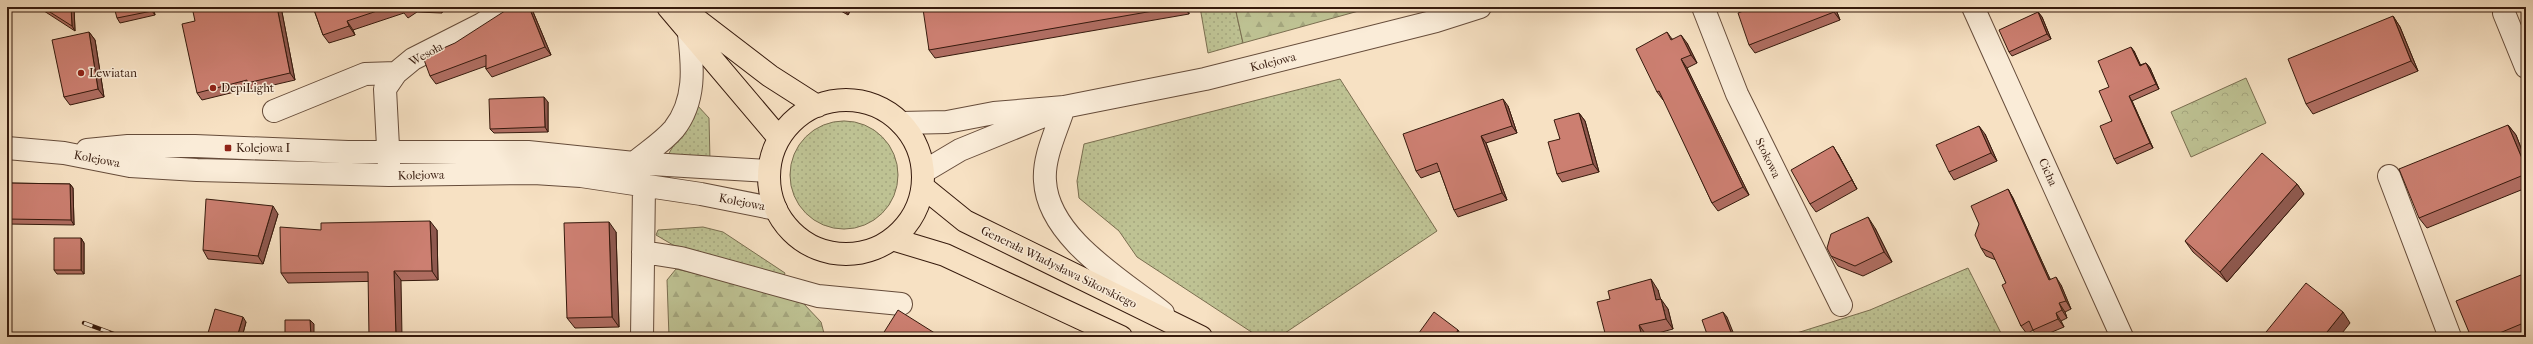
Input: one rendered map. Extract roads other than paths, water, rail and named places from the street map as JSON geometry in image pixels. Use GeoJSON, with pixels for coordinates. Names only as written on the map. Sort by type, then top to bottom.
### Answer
{"type":"FeatureCollection","features":[{"type":"Feature","properties":{"kind":"main road"},"geometry":{"type":"LineString","coordinates":[[668,7],[689,34],[780,138]]}},
{"type":"Feature","properties":{"kind":"main road"},"geometry":{"type":"LineString","coordinates":[[680,7],[770,76],[817,106]]}},
{"type":"Feature","properties":{"kind":"main road"},"geometry":{"type":"LineString","coordinates":[[839,101],[861,102],[882,110],[901,123],[912,137],[917,148],[923,179],[917,207],[907,224],[892,239],[872,250],[850,254],[827,252],[806,243],[788,228],[776,209],[770,191],[769,172],[773,154],[780,138],[796,119],[817,106],[839,101]]}},
{"type":"Feature","properties":{"kind":"main road","name":"Generała Władysława Sikorskiego"},"geometry":{"type":"LineString","coordinates":[[923,179],[965,221],[1201,337]]}},
{"type":"Feature","properties":{"kind":"main road"},"geometry":{"type":"LineString","coordinates":[[892,239],[945,255],[1121,337]]}},
{"type":"Feature","properties":{"kind":"street","name":"Wesoła"},"geometry":{"type":"LineString","coordinates":[[389,176],[385,89],[396,73],[413,59],[482,24],[508,7]]}},
{"type":"Feature","properties":{"kind":"street","name":"Kolejowa"},"geometry":{"type":"LineString","coordinates":[[901,123],[948,122],[994,113],[1064,107],[1205,79],[1480,7]]}},
{"type":"Feature","properties":{"kind":"street","name":"Stokowa"},"geometry":{"type":"LineString","coordinates":[[1703,7],[1737,94],[1841,305]]}},
{"type":"Feature","properties":{"kind":"street","name":"Cicha"},"geometry":{"type":"LineString","coordinates":[[1973,7],[2122,337]]}},
{"type":"Feature","properties":{"kind":"street"},"geometry":{"type":"LineString","coordinates":[[2504,13],[2526,68]]}},
{"type":"Feature","properties":{"kind":"street"},"geometry":{"type":"LineString","coordinates":[[634,163],[664,138],[682,117],[694,73],[689,34]]}},
{"type":"Feature","properties":{"kind":"street"},"geometry":{"type":"LineString","coordinates":[[274,111],[365,74],[396,73]]}},
{"type":"Feature","properties":{"kind":"street"},"geometry":{"type":"LineString","coordinates":[[1064,107],[1046,161],[1044,180],[1048,200],[1057,222],[1072,241],[1178,325]]}},
{"type":"Feature","properties":{"kind":"street","name":"Kolejowa"},"geometry":{"type":"LineString","coordinates":[[923,179],[960,150],[1064,107]]}},
{"type":"Feature","properties":{"kind":"street","name":"Kolejowa"},"geometry":{"type":"LineString","coordinates":[[64,153],[128,146],[195,146],[388,152],[528,152],[634,163],[769,172]]}},
{"type":"Feature","properties":{"kind":"street"},"geometry":{"type":"LineString","coordinates":[[195,146],[197,170]]}},
{"type":"Feature","properties":{"kind":"street","name":"Kolejowa"},"geometry":{"type":"LineString","coordinates":[[7,148],[64,153],[130,166],[197,170],[389,176],[534,173],[581,176],[644,185],[776,209]]}},
{"type":"Feature","properties":{"kind":"street"},"geometry":{"type":"LineString","coordinates":[[2389,176],[2450,337]]}},
{"type":"Feature","properties":{"kind":"street"},"geometry":{"type":"LineString","coordinates":[[642,337],[644,185]]}},
{"type":"Feature","properties":{"kind":"street"},"geometry":{"type":"LineString","coordinates":[[643,252],[681,258],[818,296],[901,304]]}},
{"type":"Feature","properties":{"kind":"railway"},"geometry":{"type":"LineString","coordinates":[[84,323],[122,337]]}},
{"type":"Feature","properties":{"kind":"place","name":"Lewiatan"},"geometry":{"type":"Point","coordinates":[81,73]}},
{"type":"Feature","properties":{"kind":"place","name":"DepiLight"},"geometry":{"type":"Point","coordinates":[213,88]}},
{"type":"Feature","properties":{"kind":"place","name":"Kolejowa I"},"geometry":{"type":"Point","coordinates":[228,148]}}]}
